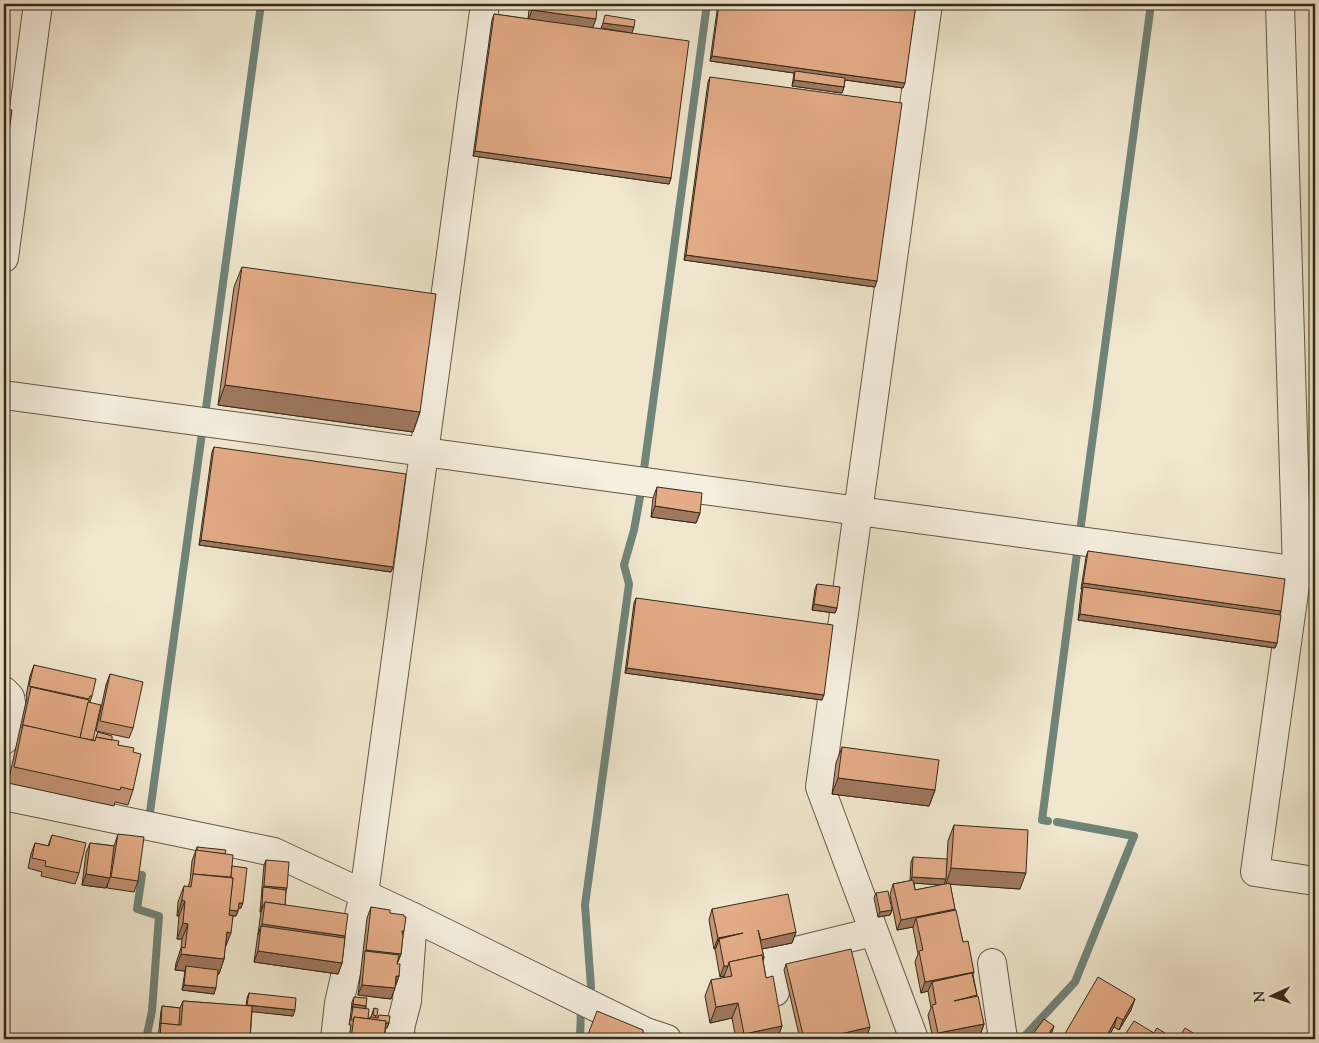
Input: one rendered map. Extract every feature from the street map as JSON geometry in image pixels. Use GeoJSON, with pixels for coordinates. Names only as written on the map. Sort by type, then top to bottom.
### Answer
{"type":"FeatureCollection","features":[{"type":"Feature","properties":{"kind":"street"},"geometry":{"type":"LineString","coordinates":[[4,258],[38,4]]}},
{"type":"Feature","properties":{"kind":"street"},"geometry":{"type":"LineString","coordinates":[[335,1039],[339,1003],[364,894],[485,4]]}},
{"type":"Feature","properties":{"kind":"street"},"geometry":{"type":"LineString","coordinates":[[914,1039],[820,787],[928,4]]}},
{"type":"Feature","properties":{"kind":"street"},"geometry":{"type":"LineString","coordinates":[[1280,4],[1306,572],[1255,872],[1315,881]]}},
{"type":"Feature","properties":{"kind":"street"},"geometry":{"type":"LineString","coordinates":[[4,395],[424,454],[1306,572]]}},
{"type":"Feature","properties":{"kind":"street"},"geometry":{"type":"LineString","coordinates":[[4,691],[10,697],[12,708],[4,740]]}},
{"type":"Feature","properties":{"kind":"street"},"geometry":{"type":"LineString","coordinates":[[4,796],[274,852],[413,917],[653,1037]]}},
{"type":"Feature","properties":{"kind":"street"},"geometry":{"type":"LineString","coordinates":[[399,1039],[406,1001],[413,917]]}},
{"type":"Feature","properties":{"kind":"street"},"geometry":{"type":"LineString","coordinates":[[775,992],[767,958],[873,932]]}},
{"type":"Feature","properties":{"kind":"street"},"geometry":{"type":"LineString","coordinates":[[992,963],[1003,1039]]}},
{"type":"Feature","properties":{"kind":"building"},"geometry":{"type":"Polygon","coordinates":[[[533,4],[568,4],[597,8],[596,19],[532,10],[533,4]]]}},
{"type":"Feature","properties":{"kind":"building"},"geometry":{"type":"Polygon","coordinates":[[[719,4],[916,4],[905,83],[712,56],[719,4]]]}},
{"type":"Feature","properties":{"kind":"building"},"geometry":{"type":"Polygon","coordinates":[[[494,14],[689,41],[671,178],[475,151],[494,14]]]}},
{"type":"Feature","properties":{"kind":"building"},"geometry":{"type":"Polygon","coordinates":[[[605,15],[635,20],[634,27],[603,23],[605,15]]]}},
{"type":"Feature","properties":{"kind":"building"},"geometry":{"type":"Polygon","coordinates":[[[795,71],[845,78],[844,87],[794,80],[795,71]]]}},
{"type":"Feature","properties":{"kind":"building"},"geometry":{"type":"Polygon","coordinates":[[[710,77],[902,103],[877,281],[686,255],[710,77]]]}},
{"type":"Feature","properties":{"kind":"building"},"geometry":{"type":"Polygon","coordinates":[[[4,109],[12,110],[4,169],[4,109]]]}},
{"type":"Feature","properties":{"kind":"building"},"geometry":{"type":"Polygon","coordinates":[[[242,267],[436,294],[420,412],[225,385],[242,267]]]}},
{"type":"Feature","properties":{"kind":"building"},"geometry":{"type":"Polygon","coordinates":[[[214,447],[406,474],[393,567],[201,540],[214,447]]]}},
{"type":"Feature","properties":{"kind":"building"},"geometry":{"type":"Polygon","coordinates":[[[657,487],[702,493],[700,513],[655,506],[657,487]]]}},
{"type":"Feature","properties":{"kind":"building"},"geometry":{"type":"Polygon","coordinates":[[[1088,551],[1285,579],[1281,611],[1083,583],[1088,551]]]}},
{"type":"Feature","properties":{"kind":"building"},"geometry":{"type":"Polygon","coordinates":[[[817,584],[840,587],[837,608],[814,604],[817,584]]]}},
{"type":"Feature","properties":{"kind":"building"},"geometry":{"type":"Polygon","coordinates":[[[1083,587],[1281,615],[1277,643],[1080,614],[1083,587]]]}},
{"type":"Feature","properties":{"kind":"building"},"geometry":{"type":"Polygon","coordinates":[[[636,598],[833,625],[824,695],[627,668],[636,598]]]}},
{"type":"Feature","properties":{"kind":"building"},"geometry":{"type":"Polygon","coordinates":[[[34,665],[96,679],[92,696],[89,699],[29,686],[34,665]]]}},
{"type":"Feature","properties":{"kind":"building"},"geometry":{"type":"Polygon","coordinates":[[[110,674],[143,682],[133,728],[100,721],[110,674]]]}},
{"type":"Feature","properties":{"kind":"building"},"geometry":{"type":"Polygon","coordinates":[[[31,687],[89,700],[80,738],[23,725],[22,728],[31,687]]]}},
{"type":"Feature","properties":{"kind":"building"},"geometry":{"type":"Polygon","coordinates":[[[88,702],[101,705],[93,740],[80,738],[88,702]]]}},
{"type":"Feature","properties":{"kind":"building"},"geometry":{"type":"Polygon","coordinates":[[[23,725],[95,741],[96,737],[119,741],[118,745],[134,748],[133,752],[141,754],[133,790],[121,787],[120,790],[14,767],[23,725]]]}},
{"type":"Feature","properties":{"kind":"building"},"geometry":{"type":"Polygon","coordinates":[[[98,732],[112,736],[112,740],[96,737],[98,732]]]}},
{"type":"Feature","properties":{"kind":"building"},"geometry":{"type":"Polygon","coordinates":[[[842,747],[939,760],[935,790],[838,778],[842,747]]]}},
{"type":"Feature","properties":{"kind":"building"},"geometry":{"type":"Polygon","coordinates":[[[954,825],[1028,830],[1026,873],[951,868],[954,825]]]}},
{"type":"Feature","properties":{"kind":"building"},"geometry":{"type":"Polygon","coordinates":[[[118,834],[144,837],[138,881],[111,877],[118,834]]]}},
{"type":"Feature","properties":{"kind":"building"},"geometry":{"type":"Polygon","coordinates":[[[52,835],[86,843],[79,873],[45,866],[46,861],[32,858],[35,843],[49,846],[52,835]]]}},
{"type":"Feature","properties":{"kind":"building"},"geometry":{"type":"Polygon","coordinates":[[[90,843],[114,846],[110,878],[86,874],[90,843]]]}},
{"type":"Feature","properties":{"kind":"building"},"geometry":{"type":"Polygon","coordinates":[[[197,847],[226,850],[225,854],[197,851],[197,847]]]}},
{"type":"Feature","properties":{"kind":"building"},"geometry":{"type":"Polygon","coordinates":[[[196,850],[233,855],[231,877],[193,874],[196,850]]]}},
{"type":"Feature","properties":{"kind":"building"},"geometry":{"type":"Polygon","coordinates":[[[913,857],[947,859],[946,879],[912,877],[913,857]]]}},
{"type":"Feature","properties":{"kind":"building"},"geometry":{"type":"Polygon","coordinates":[[[266,860],[289,862],[287,888],[264,886],[266,860]]]}},
{"type":"Feature","properties":{"kind":"building"},"geometry":{"type":"Polygon","coordinates":[[[232,866],[247,868],[243,903],[239,903],[238,911],[229,910],[233,878],[231,877],[232,866]]]}},
{"type":"Feature","properties":{"kind":"building"},"geometry":{"type":"Polygon","coordinates":[[[193,874],[233,878],[229,915],[233,916],[231,933],[227,932],[224,959],[181,954],[182,947],[185,948],[188,924],[183,923],[185,901],[182,900],[184,886],[191,887],[193,874]]]}},
{"type":"Feature","properties":{"kind":"building"},"geometry":{"type":"Polygon","coordinates":[[[913,880],[915,890],[950,883],[955,909],[901,920],[893,884],[913,880]]]}},
{"type":"Feature","properties":{"kind":"building"},"geometry":{"type":"Polygon","coordinates":[[[263,887],[286,890],[285,905],[265,902],[262,906],[263,887]]]}},
{"type":"Feature","properties":{"kind":"building"},"geometry":{"type":"Polygon","coordinates":[[[888,891],[892,910],[880,912],[876,893],[888,891]]]}},
{"type":"Feature","properties":{"kind":"building"},"geometry":{"type":"Polygon","coordinates":[[[788,894],[796,932],[761,940],[758,930],[764,958],[762,958],[762,955],[729,962],[728,966],[724,966],[719,939],[743,933],[718,938],[712,909],[788,894]]]}},
{"type":"Feature","properties":{"kind":"building"},"geometry":{"type":"Polygon","coordinates":[[[265,902],[348,914],[345,936],[262,924],[265,902]]]}},
{"type":"Feature","properties":{"kind":"building"},"geometry":{"type":"Polygon","coordinates":[[[371,907],[390,910],[390,913],[406,917],[404,931],[402,931],[401,954],[366,950],[371,907]]]}},
{"type":"Feature","properties":{"kind":"building"},"geometry":{"type":"Polygon","coordinates":[[[956,910],[963,942],[968,941],[974,972],[925,982],[919,951],[923,950],[916,918],[956,910]]]}},
{"type":"Feature","properties":{"kind":"building"},"geometry":{"type":"Polygon","coordinates":[[[261,926],[345,938],[342,963],[258,951],[261,926]]]}},
{"type":"Feature","properties":{"kind":"building"},"geometry":{"type":"Polygon","coordinates":[[[851,949],[870,1027],[819,1039],[804,1039],[786,964],[851,949]]]}},
{"type":"Feature","properties":{"kind":"building"},"geometry":{"type":"Polygon","coordinates":[[[365,951],[399,955],[397,964],[400,964],[399,976],[396,976],[395,988],[362,985],[365,951]]]}},
{"type":"Feature","properties":{"kind":"building"},"geometry":{"type":"Polygon","coordinates":[[[762,955],[766,978],[773,976],[782,1026],[744,1034],[738,1003],[716,1007],[711,980],[732,976],[729,962],[762,955]]]}},
{"type":"Feature","properties":{"kind":"building"},"geometry":{"type":"Polygon","coordinates":[[[186,966],[218,970],[216,988],[184,985],[186,966]]]}},
{"type":"Feature","properties":{"kind":"building"},"geometry":{"type":"Polygon","coordinates":[[[972,973],[977,995],[954,1001],[978,996],[984,1024],[938,1033],[932,1005],[936,1004],[932,982],[972,973]]]}},
{"type":"Feature","properties":{"kind":"building"},"geometry":{"type":"Polygon","coordinates":[[[1098,977],[1135,999],[1123,1020],[1117,1017],[1105,1039],[1066,1039],[1063,1037],[1098,977]]]}},
{"type":"Feature","properties":{"kind":"building"},"geometry":{"type":"Polygon","coordinates":[[[249,993],[296,998],[295,1010],[247,1005],[249,993]]]}},
{"type":"Feature","properties":{"kind":"building"},"geometry":{"type":"Polygon","coordinates":[[[354,997],[367,998],[366,1006],[353,1004],[354,997]]]}},
{"type":"Feature","properties":{"kind":"building"},"geometry":{"type":"Polygon","coordinates":[[[183,1001],[252,1006],[250,1039],[160,1039],[161,1023],[181,1025],[183,1001]]]}},
{"type":"Feature","properties":{"kind":"building"},"geometry":{"type":"Polygon","coordinates":[[[162,1006],[180,1008],[179,1025],[161,1023],[162,1006]]]}},
{"type":"Feature","properties":{"kind":"building"},"geometry":{"type":"Polygon","coordinates":[[[353,1007],[369,1009],[368,1019],[354,1017],[351,1020],[353,1007]]]}},
{"type":"Feature","properties":{"kind":"building"},"geometry":{"type":"Polygon","coordinates":[[[374,1008],[378,1009],[377,1016],[373,1015],[374,1008]]]}},
{"type":"Feature","properties":{"kind":"building"},"geometry":{"type":"Polygon","coordinates":[[[597,1011],[643,1030],[644,1039],[593,1039],[587,1037],[597,1011]]]}},
{"type":"Feature","properties":{"kind":"building"},"geometry":{"type":"Polygon","coordinates":[[[379,1015],[390,1016],[389,1023],[369,1019],[370,1017],[378,1018],[379,1015]]]}},
{"type":"Feature","properties":{"kind":"building"},"geometry":{"type":"Polygon","coordinates":[[[354,1017],[386,1021],[384,1039],[351,1039],[354,1017]]]}},
{"type":"Feature","properties":{"kind":"building"},"geometry":{"type":"Polygon","coordinates":[[[1044,1019],[1054,1026],[1045,1039],[1030,1038],[1044,1019]]]}},
{"type":"Feature","properties":{"kind":"building"},"geometry":{"type":"Polygon","coordinates":[[[1134,1021],[1154,1033],[1157,1028],[1168,1035],[1166,1039],[1136,1039],[1126,1033],[1134,1021]]]}},
{"type":"Feature","properties":{"kind":"building"},"geometry":{"type":"Polygon","coordinates":[[[1185,1028],[1203,1039],[1178,1039],[1185,1028]]]}},
{"type":"Feature","properties":{"kind":"waterway"},"geometry":{"type":"LineString","coordinates":[[206,408],[261,4]]}},
{"type":"Feature","properties":{"kind":"waterway"},"geometry":{"type":"LineString","coordinates":[[644,469],[707,4]]}},
{"type":"Feature","properties":{"kind":"waterway"},"geometry":{"type":"LineString","coordinates":[[1080,532],[1151,4]]}},
{"type":"Feature","properties":{"kind":"waterway"},"geometry":{"type":"LineString","coordinates":[[150,812],[202,433]]}},
{"type":"Feature","properties":{"kind":"waterway"},"geometry":{"type":"LineString","coordinates":[[591,987],[585,905],[629,584],[624,565],[634,530],[640,497]]}},
{"type":"Feature","properties":{"kind":"waterway"},"geometry":{"type":"LineString","coordinates":[[1048,821],[1042,820],[1077,553]]}},
{"type":"Feature","properties":{"kind":"waterway"},"geometry":{"type":"LineString","coordinates":[[1022,1039],[1075,982],[1134,836],[1057,822]]}},
{"type":"Feature","properties":{"kind":"waterway"},"geometry":{"type":"LineString","coordinates":[[142,875],[137,909],[159,916],[152,1011],[146,1039]]}},
{"type":"Feature","properties":{"kind":"waterway"},"geometry":{"type":"LineString","coordinates":[[580,1039],[581,1009]]}}]}
